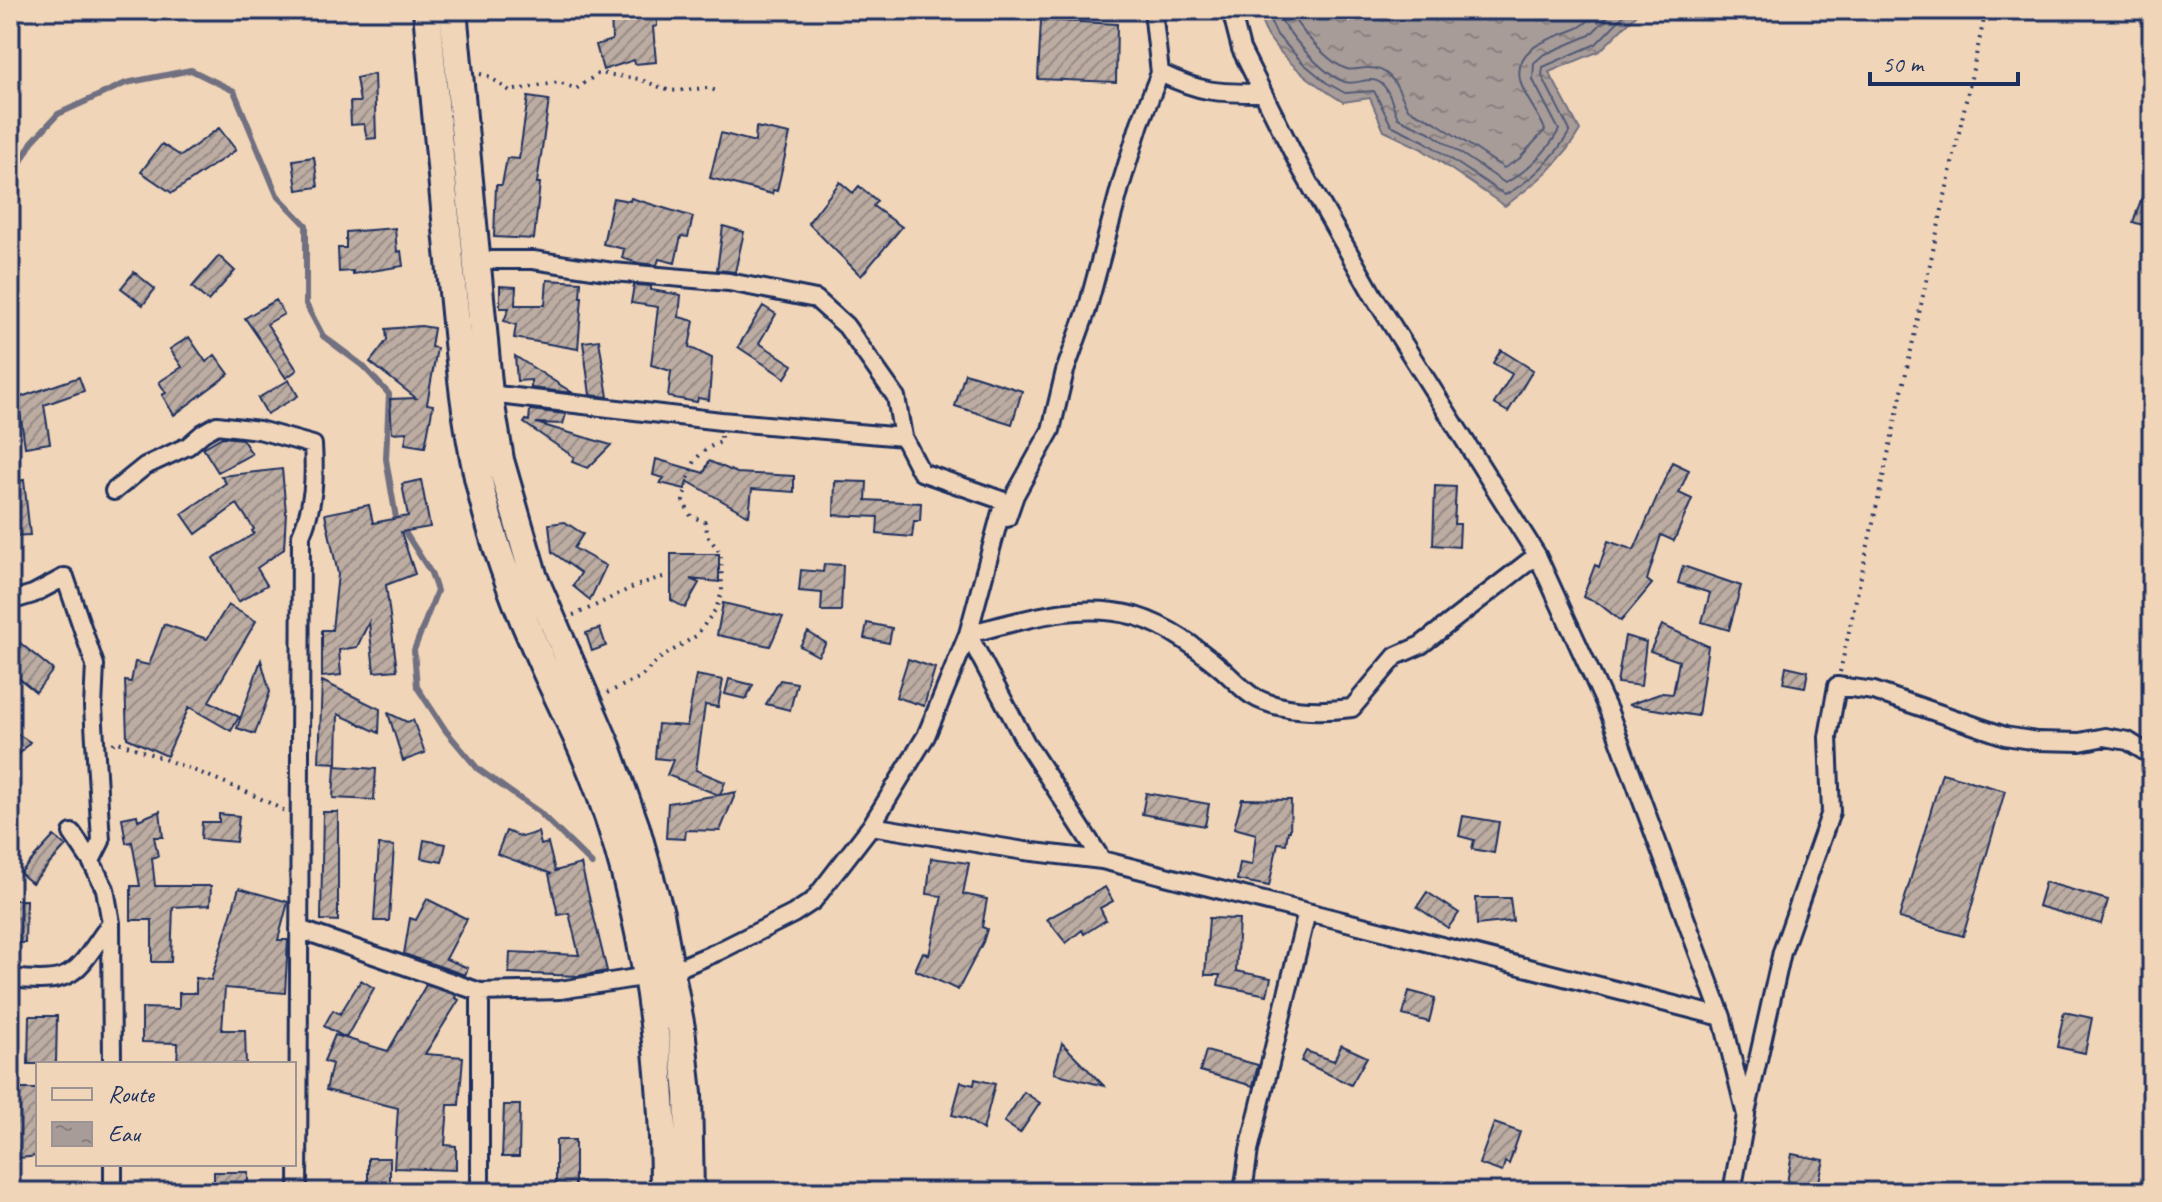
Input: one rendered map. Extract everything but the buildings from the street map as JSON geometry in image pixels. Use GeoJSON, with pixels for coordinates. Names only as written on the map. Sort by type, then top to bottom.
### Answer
{"type":"FeatureCollection","features":[{"type":"Feature","properties":{"kind":"main road"},"geometry":{"type":"LineString","coordinates":[[427,10],[463,391],[478,478],[509,580],[536,650],[599,789],[637,919],[681,1028],[688,1094],[690,1192]]}},
{"type":"Feature","properties":{"kind":"main road"},"geometry":{"type":"LineString","coordinates":[[453,10],[475,260],[489,394],[500,460],[516,519],[552,622],[607,747],[636,828],[660,913],[664,1192]]}},
{"type":"Feature","properties":{"kind":"street"},"geometry":{"type":"LineString","coordinates":[[299,929],[480,992],[560,990],[660,973],[730,946],[813,901],[871,826],[926,736],[968,634],[1015,495],[1051,430],[1065,371],[1087,310],[1121,184],[1160,73],[1153,10]]}},
{"type":"Feature","properties":{"kind":"street"},"geometry":{"type":"LineString","coordinates":[[1231,10],[1241,49],[1300,167],[1373,295],[1537,555],[1609,712],[1722,1017],[1746,1115]]}},
{"type":"Feature","properties":{"kind":"street"},"geometry":{"type":"LineString","coordinates":[[1160,73],[1191,88],[1218,93],[1263,93]]}},
{"type":"Feature","properties":{"kind":"street"},"geometry":{"type":"LineString","coordinates":[[475,260],[533,260],[613,272],[729,282],[816,299],[846,326],[896,397],[903,437],[921,472],[1004,501],[968,634],[1026,743],[1102,860]]}},
{"type":"Feature","properties":{"kind":"street"},"geometry":{"type":"LineString","coordinates":[[489,394],[721,421],[903,437]]}},
{"type":"Feature","properties":{"kind":"street"},"geometry":{"type":"LineString","coordinates":[[114,491],[145,466],[188,446],[217,425],[259,430],[313,445],[316,479],[310,513],[301,535],[298,1192]]}},
{"type":"Feature","properties":{"kind":"street"},"geometry":{"type":"LineString","coordinates":[[968,634],[1063,611],[1099,610],[1135,616],[1168,629],[1211,660],[1250,694],[1276,706],[1352,708],[1396,656],[1421,645],[1537,555]]}},
{"type":"Feature","properties":{"kind":"street"},"geometry":{"type":"LineString","coordinates":[[10,601],[33,594],[65,577],[95,665],[93,707],[101,841],[91,861]]}},
{"type":"Feature","properties":{"kind":"street"},"geometry":{"type":"LineString","coordinates":[[1732,1192],[1782,952],[1831,812],[1828,737],[1837,686],[1874,691],[2005,736],[2037,741],[2080,742],[2105,737],[2128,741],[2152,756]]}},
{"type":"Feature","properties":{"kind":"street"},"geometry":{"type":"LineString","coordinates":[[871,826],[1102,860],[1722,1017]]}},
{"type":"Feature","properties":{"kind":"street"},"geometry":{"type":"LineString","coordinates":[[72,833],[105,889],[111,923],[112,1062]]}},
{"type":"Feature","properties":{"kind":"street"},"geometry":{"type":"LineString","coordinates":[[1243,1192],[1249,1150],[1307,912]]}},
{"type":"Feature","properties":{"kind":"street"},"geometry":{"type":"LineString","coordinates":[[10,978],[58,979],[69,976],[79,968],[111,923]]}},
{"type":"Feature","properties":{"kind":"street"},"geometry":{"type":"LineString","coordinates":[[480,992],[480,1192]]}},
{"type":"Feature","properties":{"kind":"street"},"geometry":{"type":"LineString","coordinates":[[113,1166],[113,1192]]}},
{"type":"Feature","properties":{"kind":"path"},"geometry":{"type":"LineString","coordinates":[[1837,686],[1986,10]]}},
{"type":"Feature","properties":{"kind":"path"},"geometry":{"type":"LineString","coordinates":[[458,70],[488,76],[510,91],[559,82],[576,89],[599,73],[639,79],[670,91],[708,88],[719,92]]}},
{"type":"Feature","properties":{"kind":"path"},"geometry":{"type":"LineString","coordinates":[[586,701],[641,677],[659,659],[696,636],[716,609],[722,592],[721,554],[708,536],[705,522],[691,516],[683,501],[694,457],[721,442],[721,421]]}},
{"type":"Feature","properties":{"kind":"path"},"geometry":{"type":"LineString","coordinates":[[552,622],[594,607],[635,584],[663,577]]}},
{"type":"Feature","properties":{"kind":"path"},"geometry":{"type":"LineString","coordinates":[[96,759],[116,741],[230,784],[300,820]]}},
{"type":"Feature","properties":{"kind":"water"},"geometry":{"type":"Polygon","coordinates":[[[1256,10],[1641,10],[1600,51],[1549,72],[1580,130],[1547,172],[1505,206],[1420,148],[1384,131],[1370,98],[1343,102],[1323,89],[1285,58],[1270,39],[1256,10]]]}},
{"type":"Feature","properties":{"kind":"waterway"},"geometry":{"type":"LineString","coordinates":[[10,181],[32,142],[58,114],[126,83],[191,70],[234,91],[277,195],[306,225],[306,304],[323,336],[363,366],[389,394],[386,459],[396,518],[431,573],[437,591],[414,650],[417,687],[446,731],[478,769],[539,812],[592,864]]}}]}
